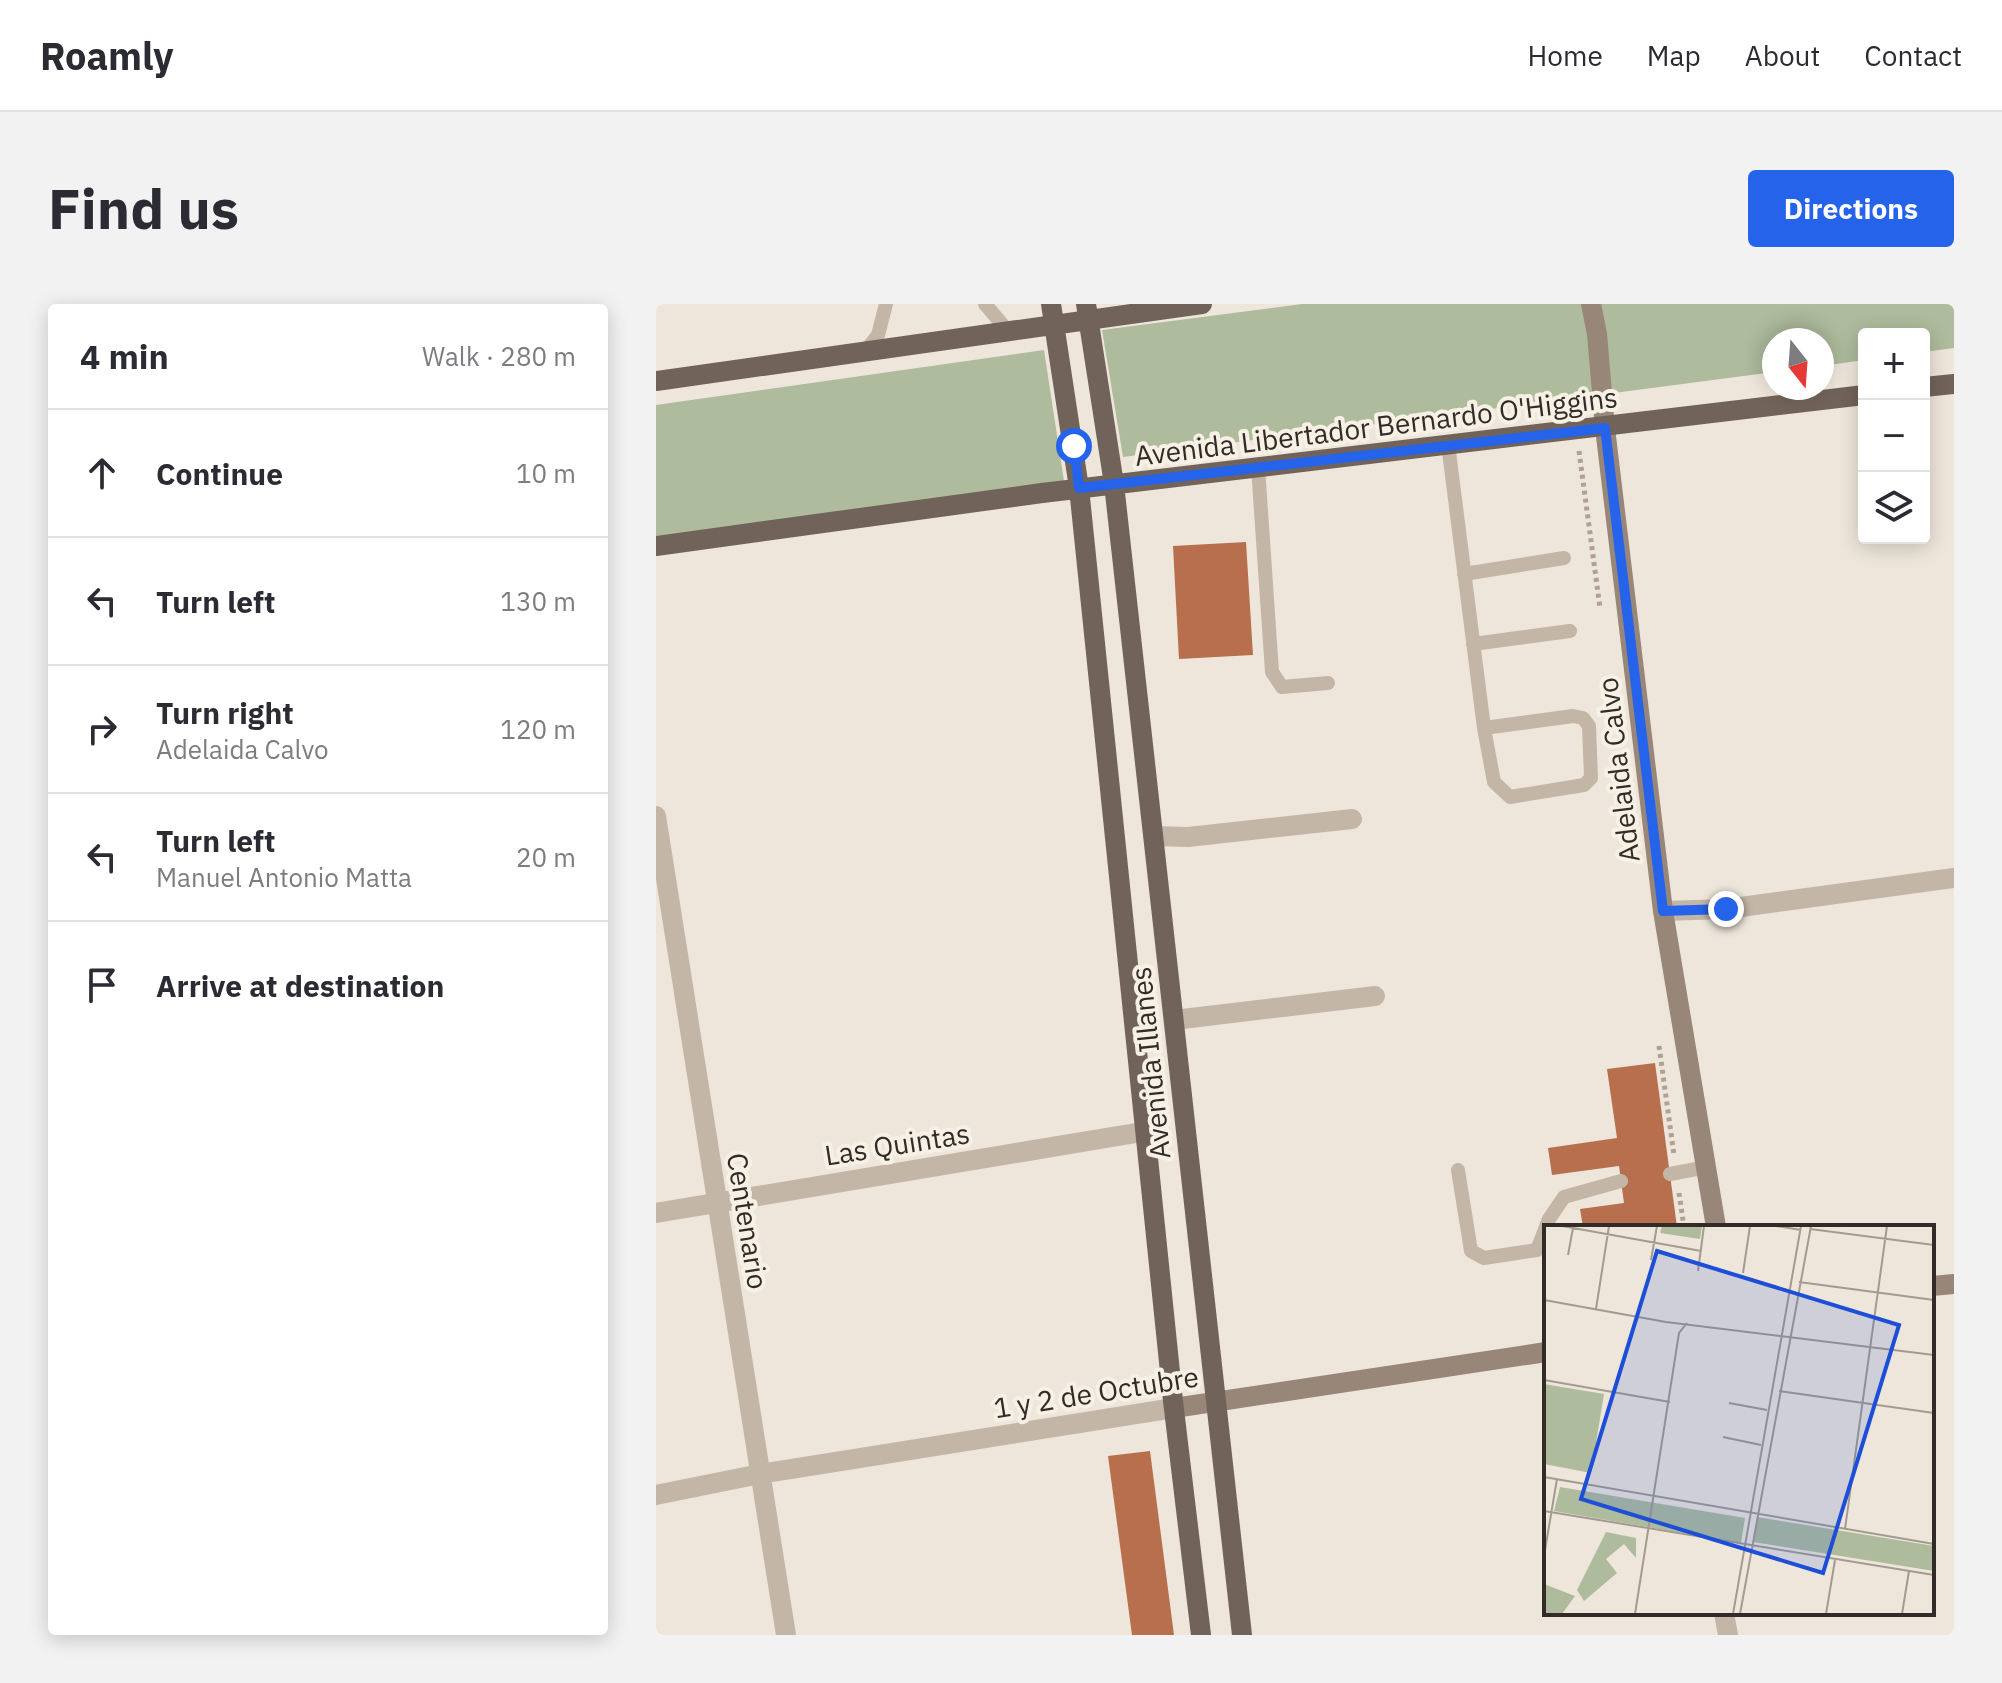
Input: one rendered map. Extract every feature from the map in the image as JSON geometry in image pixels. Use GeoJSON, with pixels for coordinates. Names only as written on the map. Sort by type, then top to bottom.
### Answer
{"type":"FeatureCollection","features":[{"type":"Feature","properties":{"kind":"main road"},"geometry":{"type":"LineString","coordinates":[[656,381],[1007,330],[1052,314],[1202,304]]}},
{"type":"Feature","properties":{"kind":"main road","name":"Avenida Illanes"},"geometry":{"type":"LineString","coordinates":[[1087,311],[1114,484],[1242,1635]]}},
{"type":"Feature","properties":{"kind":"main road","name":"Avenida Illanes"},"geometry":{"type":"LineString","coordinates":[[1052,314],[1079,488],[1148,1131],[1174,1408],[1201,1635]]}},
{"type":"Feature","properties":{"kind":"main road"},"geometry":{"type":"LineString","coordinates":[[1930,386],[1954,384]]}},
{"type":"Feature","properties":{"kind":"main road","name":"Avenida Libertador Bernardo O'Higgins"},"geometry":{"type":"LineString","coordinates":[[656,546],[1079,488],[1858,396]]}},
{"type":"Feature","properties":{"kind":"street","name":"Adelaida Calvo"},"geometry":{"type":"LineString","coordinates":[[1591,304],[1597,334],[1605,428],[1663,911],[1716,1225]]}},
{"type":"Feature","properties":{"kind":"street","name":"Centenario"},"geometry":{"type":"LineString","coordinates":[[656,816],[658,848],[719,1204],[786,1635]]}},
{"type":"Feature","properties":{"kind":"street"},"geometry":{"type":"LineString","coordinates":[[1154,836],[1188,837],[1352,819]]}},
{"type":"Feature","properties":{"kind":"street"},"geometry":{"type":"LineString","coordinates":[[1663,911],[1726,909],[1954,878]]}},
{"type":"Feature","properties":{"kind":"street"},"geometry":{"type":"LineString","coordinates":[[1174,1020],[1375,996]]}},
{"type":"Feature","properties":{"kind":"street","name":"Las Quintas"},"geometry":{"type":"LineString","coordinates":[[656,1213],[1148,1131]]}},
{"type":"Feature","properties":{"kind":"street"},"geometry":{"type":"LineString","coordinates":[[1934,1286],[1954,1284]]}},
{"type":"Feature","properties":{"kind":"street","name":"1 y 2 de Octubre"},"geometry":{"type":"LineString","coordinates":[[656,1495],[760,1474],[1544,1352]]}},
{"type":"Feature","properties":{"kind":"street"},"geometry":{"type":"LineString","coordinates":[[1724,1615],[1728,1635]]}},
{"type":"Feature","properties":{"kind":"lane"},"geometry":{"type":"LineString","coordinates":[[866,350],[878,335],[886,304]]}},
{"type":"Feature","properties":{"kind":"lane"},"geometry":{"type":"LineString","coordinates":[[985,304],[1007,330]]}},
{"type":"Feature","properties":{"kind":"lane"},"geometry":{"type":"LineString","coordinates":[[1448,444],[1484,728],[1494,782],[1501,792],[1510,797],[1584,785],[1591,778],[1589,726],[1583,718],[1573,716],[1484,728]]}},
{"type":"Feature","properties":{"kind":"lane"},"geometry":{"type":"LineString","coordinates":[[1258,467],[1272,672],[1282,687],[1328,683]]}},
{"type":"Feature","properties":{"kind":"lane"},"geometry":{"type":"LineString","coordinates":[[1464,574],[1564,558]]}},
{"type":"Feature","properties":{"kind":"lane"},"geometry":{"type":"LineString","coordinates":[[1473,644],[1570,631]]}},
{"type":"Feature","properties":{"kind":"lane"},"geometry":{"type":"LineString","coordinates":[[1670,1174],[1707,1167]]}},
{"type":"Feature","properties":{"kind":"lane"},"geometry":{"type":"LineString","coordinates":[[1458,1170],[1471,1251],[1484,1258],[1537,1250],[1544,1232]]}},
{"type":"Feature","properties":{"kind":"lane"},"geometry":{"type":"LineString","coordinates":[[1547,1225],[1564,1197],[1621,1181]]}},
{"type":"Feature","properties":{"kind":"green space"},"geometry":{"type":"Polygon","coordinates":[[[1302,304],[1954,304],[1954,348],[1930,351],[1930,328],[1858,328],[1858,361],[1834,364],[1834,328],[1762,328],[1762,374],[1123,457],[1102,330],[1302,304]]]}},
{"type":"Feature","properties":{"kind":"green space"},"geometry":{"type":"Polygon","coordinates":[[[1044,350],[1064,481],[656,537],[656,405],[1044,350]]]}},
{"type":"Feature","properties":{"kind":"building"},"geometry":{"type":"Polygon","coordinates":[[[1246,542],[1253,655],[1179,659],[1173,546],[1246,542]]]}},
{"type":"Feature","properties":{"kind":"building"},"geometry":{"type":"Polygon","coordinates":[[[1655,1063],[1677,1225],[1583,1225],[1580,1209],[1624,1203],[1619,1166],[1552,1175],[1548,1148],[1617,1138],[1607,1069],[1655,1063]]]}},
{"type":"Feature","properties":{"kind":"building"},"geometry":{"type":"Polygon","coordinates":[[[1150,1451],[1174,1635],[1132,1635],[1108,1456],[1150,1451]]]}},
{"type":"Feature","properties":{"kind":"route"},"geometry":{"type":"LineString","coordinates":[[1074,446],[1079,488],[1605,428],[1663,911],[1726,909]]}}]}
